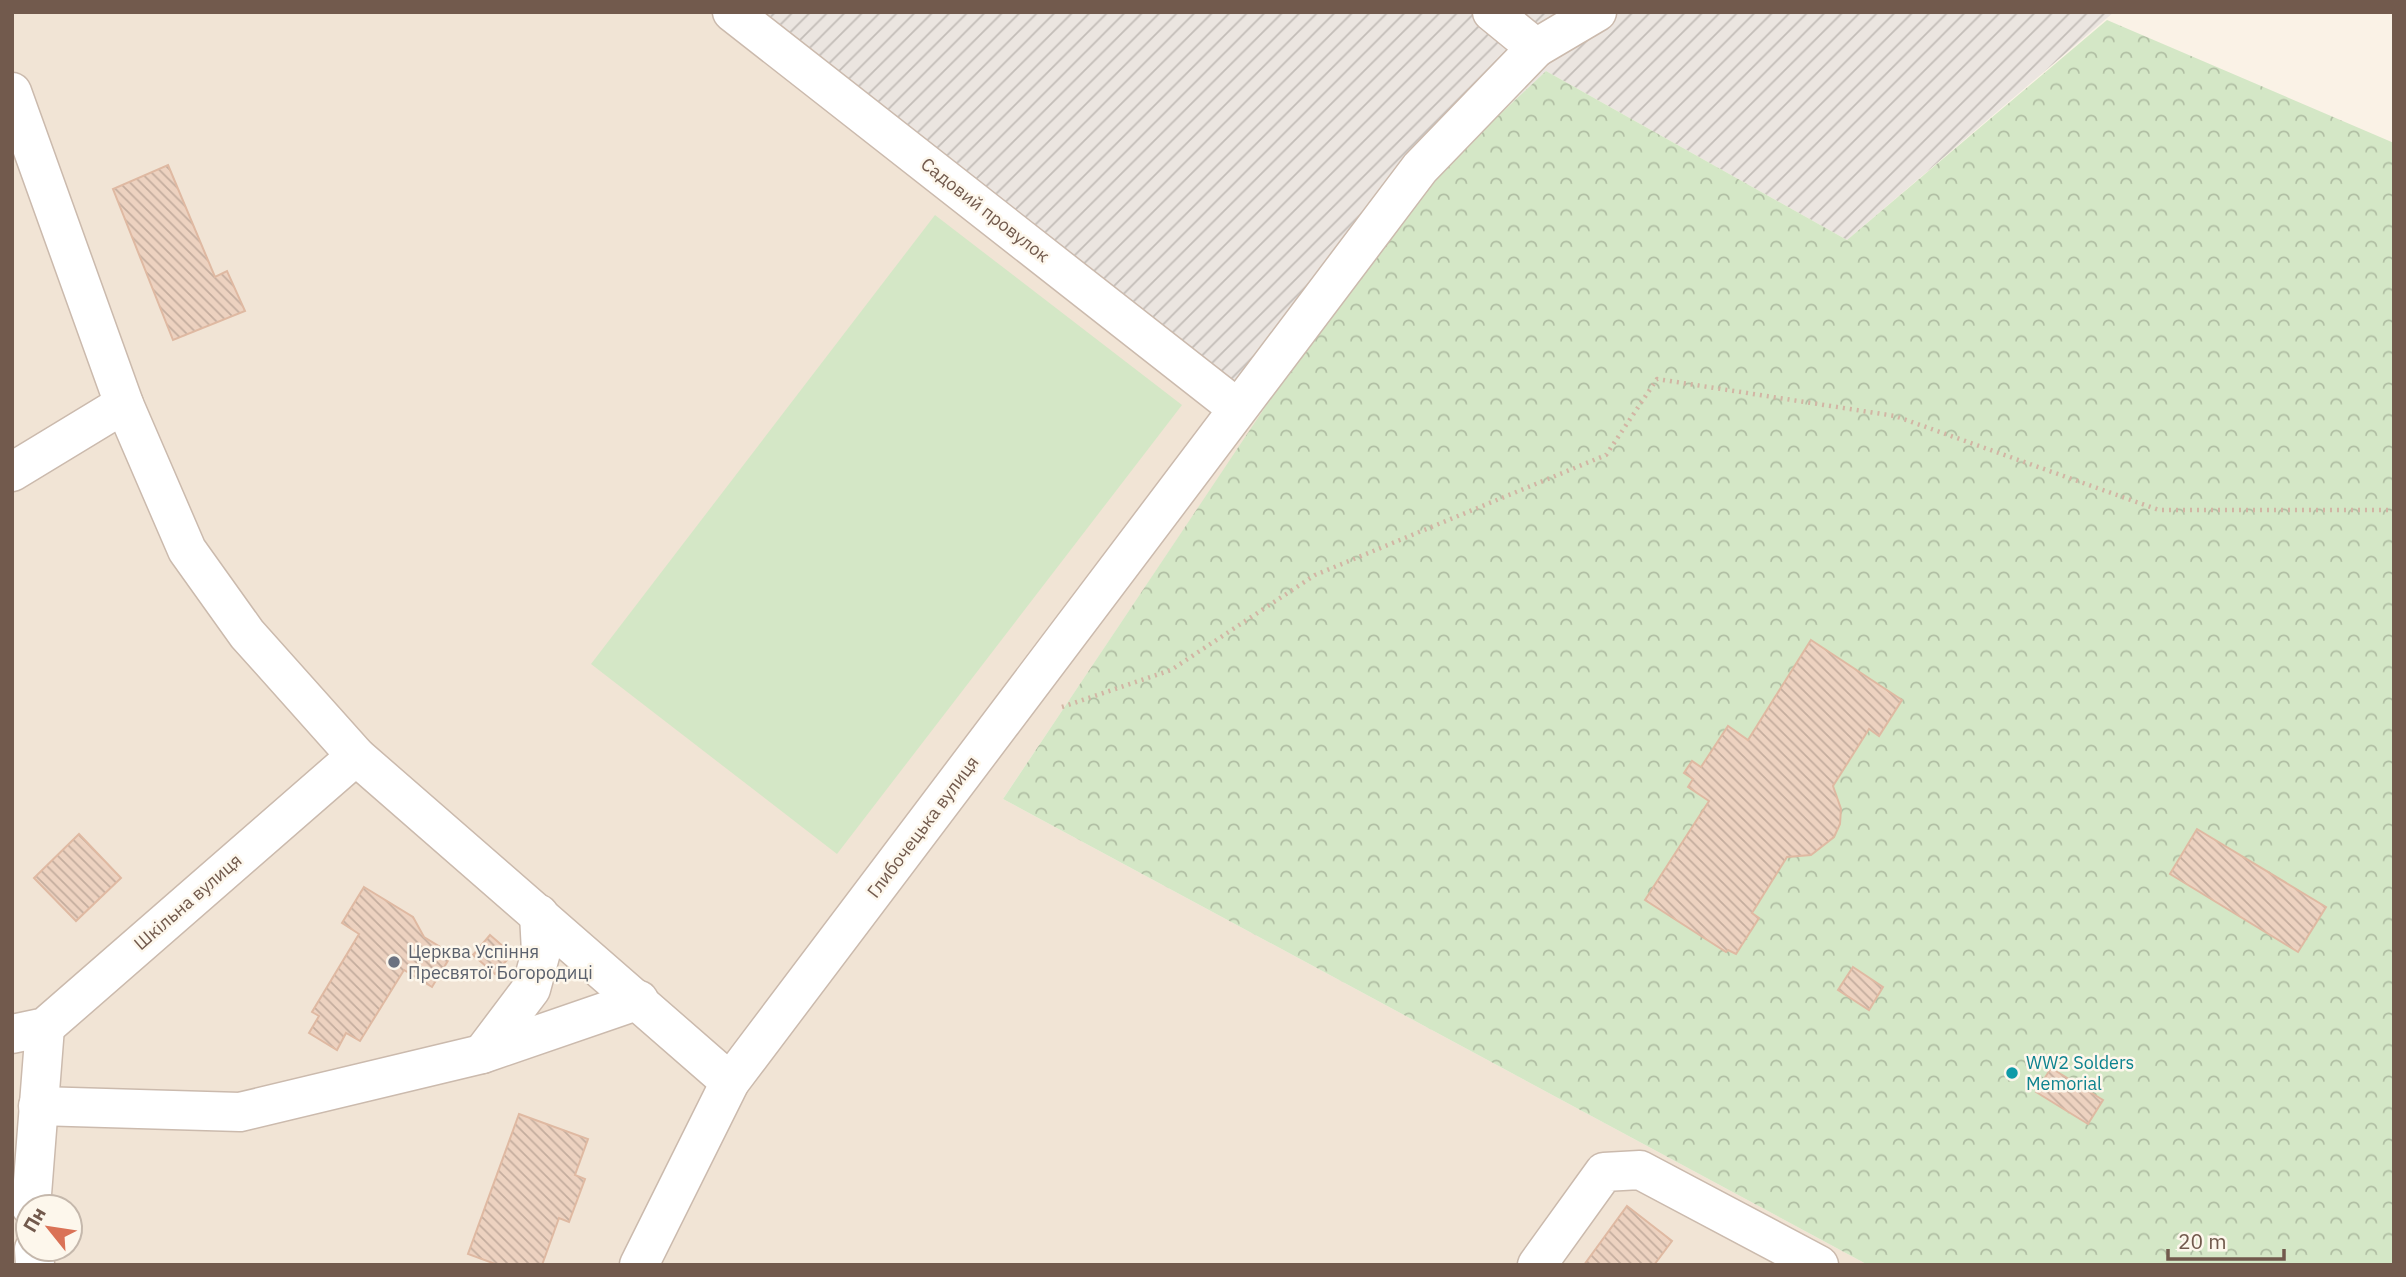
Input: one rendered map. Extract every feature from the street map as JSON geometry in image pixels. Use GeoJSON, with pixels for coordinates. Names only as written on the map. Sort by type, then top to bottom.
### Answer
{"type":"FeatureCollection","features":[{"type":"Feature","properties":{"kind":"street","name":"Садовий провулок"},"geometry":{"type":"LineString","coordinates":[[732,12],[1237,408]]}},
{"type":"Feature","properties":{"kind":"street"},"geometry":{"type":"LineString","coordinates":[[1492,12],[1536,48]]}},
{"type":"Feature","properties":{"kind":"street","name":"Глибочецька вулиця"},"geometry":{"type":"LineString","coordinates":[[639,1265],[730,1082],[1420,168],[1536,48],[1597,12]]}},
{"type":"Feature","properties":{"kind":"street"},"geometry":{"type":"LineString","coordinates":[[12,92],[124,404],[187,550],[247,634],[356,756],[730,1082]]}},
{"type":"Feature","properties":{"kind":"street"},"geometry":{"type":"LineString","coordinates":[[12,472],[124,404]]}},
{"type":"Feature","properties":{"kind":"street","name":"Шкільна вулиця"},"geometry":{"type":"LineString","coordinates":[[29,1030],[356,756]]}},
{"type":"Feature","properties":{"kind":"street"},"geometry":{"type":"LineString","coordinates":[[482,1054],[531,989],[541,952],[539,914]]}},
{"type":"Feature","properties":{"kind":"street"},"geometry":{"type":"LineString","coordinates":[[38,1106],[240,1112],[482,1054],[639,1000]]}},
{"type":"Feature","properties":{"kind":"street"},"geometry":{"type":"LineString","coordinates":[[29,1030],[38,1106],[32,1193]]}},
{"type":"Feature","properties":{"kind":"street"},"geometry":{"type":"LineString","coordinates":[[1537,1265],[1604,1172],[1640,1170],[1819,1265]]}},
{"type":"Feature","properties":{"kind":"path"},"geometry":{"type":"LineString","coordinates":[[1060,708],[1171,670],[1315,575],[1606,455],[1657,379],[1895,416],[2159,510],[2394,510]]}},
{"type":"Feature","properties":{"kind":"shaded area"},"geometry":{"type":"Polygon","coordinates":[[[12,12],[765,12],[1265,408],[1003,799],[1868,1265],[12,1265],[12,12]]]}},
{"type":"Feature","properties":{"kind":"shaded area"},"geometry":{"type":"Polygon","coordinates":[[[765,12],[2114,12],[1847,240],[1546,71],[1395,213],[1265,408],[765,12]]]}},
{"type":"Feature","properties":{"kind":"green space"},"geometry":{"type":"Polygon","coordinates":[[[2107,20],[2394,143],[2394,1265],[1868,1265],[1003,799],[1395,213],[1546,71],[1847,240],[2107,20]]]}},
{"type":"Feature","properties":{"kind":"green space"},"geometry":{"type":"Polygon","coordinates":[[[935,215],[1182,405],[837,854],[591,664],[935,215]]]}},
{"type":"Feature","properties":{"kind":"building"},"geometry":{"type":"Polygon","coordinates":[[[168,165],[215,277],[227,271],[245,311],[173,340],[113,189],[168,165]]]}},
{"type":"Feature","properties":{"kind":"building"},"geometry":{"type":"Polygon","coordinates":[[[1811,640],[1902,700],[1879,736],[1869,729],[1833,786],[1841,809],[1840,824],[1834,837],[1811,855],[1787,857],[1752,913],[1759,918],[1736,954],[1728,950],[1726,952],[1645,900],[1709,801],[1688,787],[1693,779],[1684,773],[1692,761],[1701,767],[1728,726],[1748,740],[1811,640]]]}},
{"type":"Feature","properties":{"kind":"building"},"geometry":{"type":"Polygon","coordinates":[[[2197,829],[2326,907],[2298,952],[2170,874],[2197,829]]]}},
{"type":"Feature","properties":{"kind":"building"},"geometry":{"type":"Polygon","coordinates":[[[79,834],[121,878],[76,921],[34,878],[79,834]]]}},
{"type":"Feature","properties":{"kind":"building","name":"Церква Успіння Пресвятої Богородиці"},"geometry":{"type":"Polygon","coordinates":[[[364,887],[413,917],[424,937],[452,954],[432,987],[404,970],[360,1041],[346,1033],[337,1050],[309,1033],[319,1016],[312,1012],[359,934],[342,923],[364,887]]]}},
{"type":"Feature","properties":{"kind":"building"},"geometry":{"type":"Polygon","coordinates":[[[490,935],[512,954],[495,974],[473,955],[490,935]]]}},
{"type":"Feature","properties":{"kind":"building"},"geometry":{"type":"Polygon","coordinates":[[[1853,967],[1883,987],[1869,1010],[1838,990],[1853,967]]]}},
{"type":"Feature","properties":{"kind":"building"},"geometry":{"type":"Polygon","coordinates":[[[2051,1068],[2103,1100],[2088,1124],[2036,1092],[2051,1068]]]}},
{"type":"Feature","properties":{"kind":"building"},"geometry":{"type":"Polygon","coordinates":[[[519,1114],[588,1139],[575,1175],[585,1179],[569,1222],[559,1218],[542,1265],[498,1265],[468,1254],[519,1114]]]}},
{"type":"Feature","properties":{"kind":"building"},"geometry":{"type":"Polygon","coordinates":[[[1627,1206],[1672,1241],[1654,1265],[1584,1265],[1627,1206]]]}},
{"type":"Feature","properties":{"kind":"place","name":"Церква Успіння Пресвятої Богородиці"},"geometry":{"type":"Point","coordinates":[394,962]}},
{"type":"Feature","properties":{"kind":"place","name":"WW2 Solders Memorial"},"geometry":{"type":"Point","coordinates":[2012,1073]}}]}
